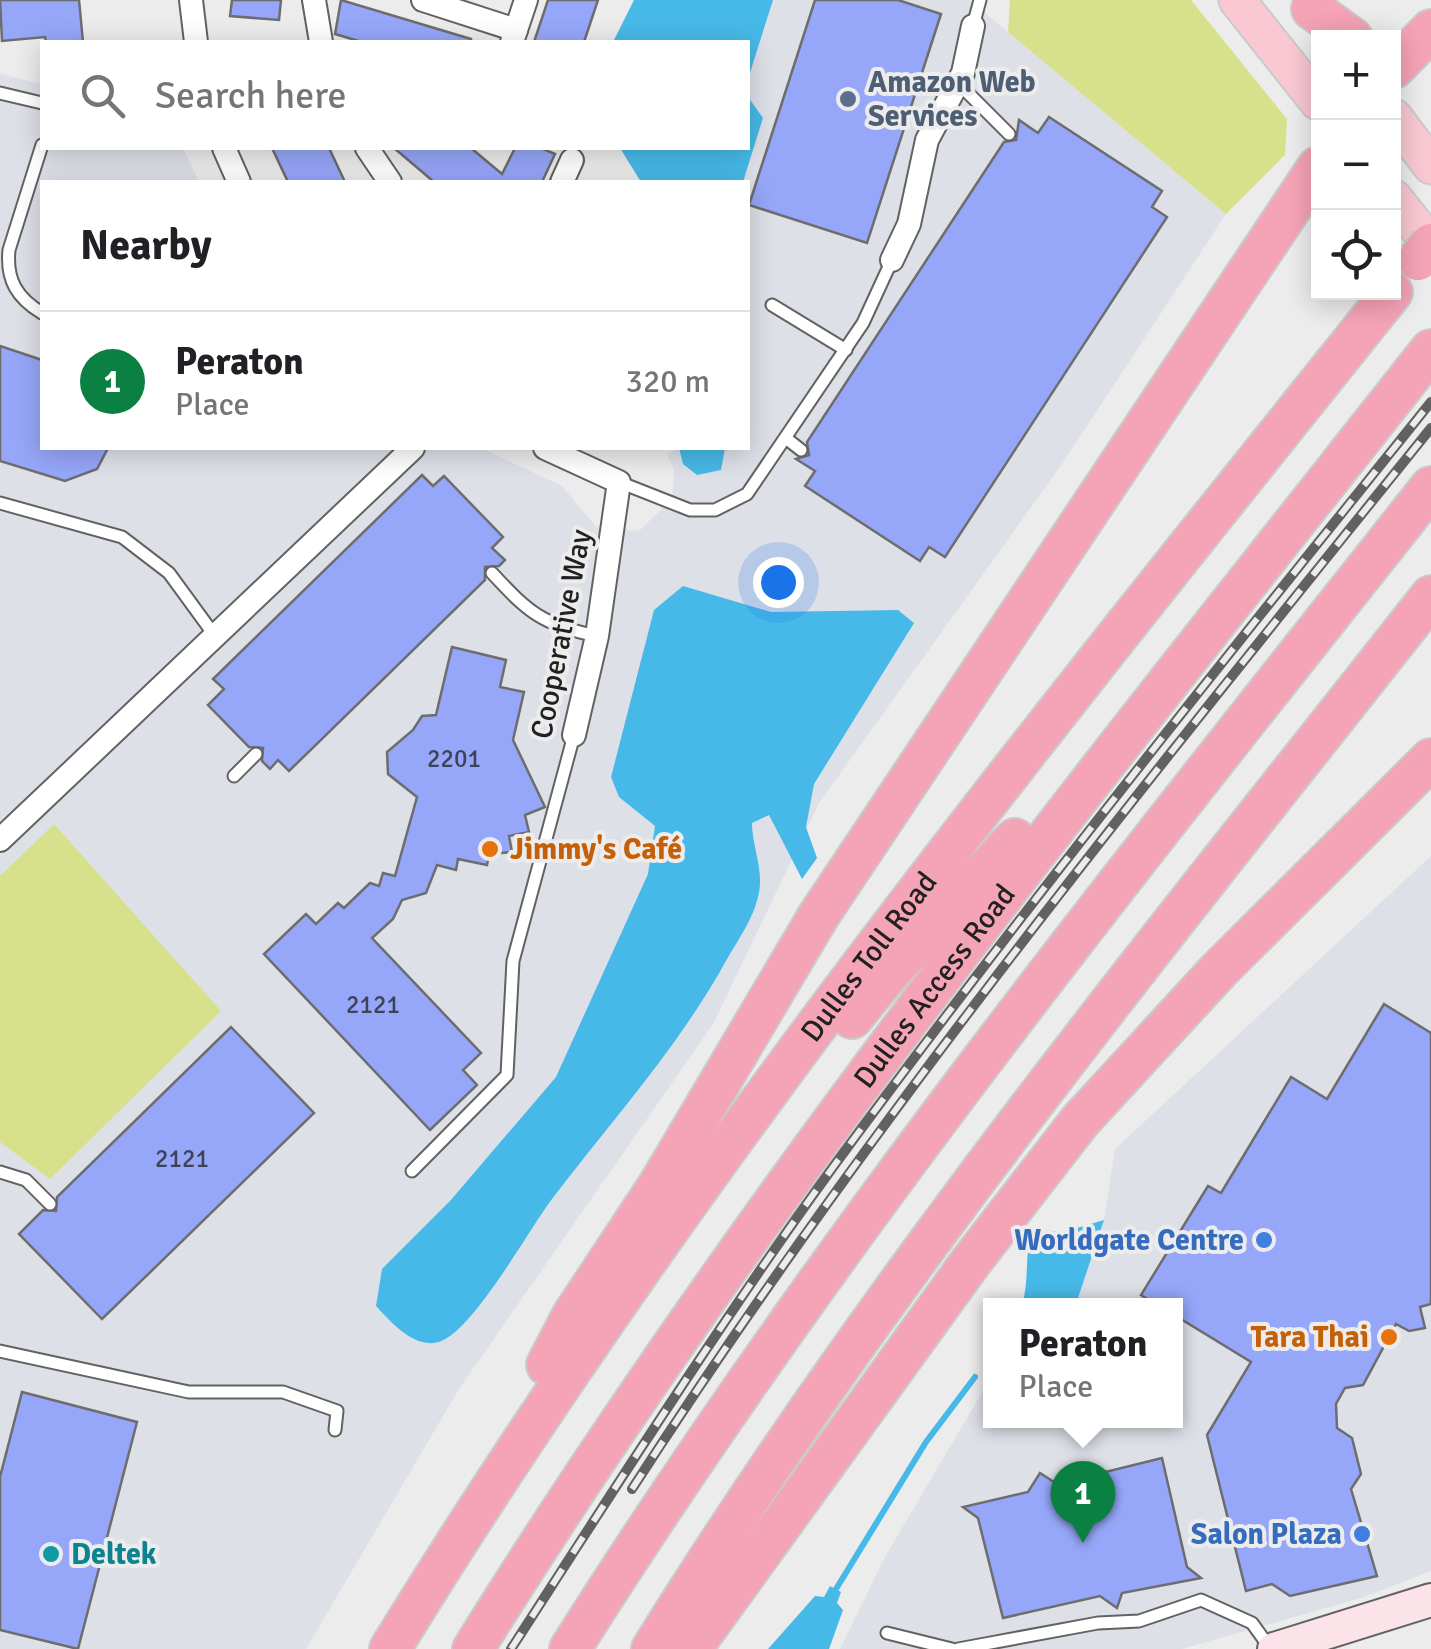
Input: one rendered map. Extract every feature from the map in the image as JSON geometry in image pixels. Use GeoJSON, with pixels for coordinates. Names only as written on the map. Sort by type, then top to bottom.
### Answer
{"type":"FeatureCollection","features":[{"type":"Feature","properties":{"kind":"highway"},"geometry":{"type":"LineString","coordinates":[[1317,15],[1340,30]]}},
{"type":"Feature","properties":{"kind":"highway"},"geometry":{"type":"LineString","coordinates":[[1401,39],[1431,20]]}},
{"type":"Feature","properties":{"kind":"highway"},"geometry":{"type":"LineString","coordinates":[[1401,61],[1431,30]]}},
{"type":"Feature","properties":{"kind":"highway"},"geometry":{"type":"LineString","coordinates":[[448,1555],[572,1315],[667,1172],[819,915],[1311,177]]}},
{"type":"Feature","properties":{"kind":"highway","name":"Dulles Toll Road"},"geometry":{"type":"LineString","coordinates":[[390,1649],[448,1555],[684,1202],[924,880],[1413,266]]}},
{"type":"Feature","properties":{"kind":"highway","name":"Dulles Access Road"},"geometry":{"type":"LineString","coordinates":[[473,1649],[616,1426],[792,1172],[965,940],[1431,350]]}},
{"type":"Feature","properties":{"kind":"highway"},"geometry":{"type":"LineString","coordinates":[[570,1649],[748,1378],[914,1145],[1066,946],[1431,487]]}},
{"type":"Feature","properties":{"kind":"highway"},"geometry":{"type":"LineString","coordinates":[[652,1649],[810,1411],[954,1208],[1431,596]]}},
{"type":"Feature","properties":{"kind":"highway"},"geometry":{"type":"LineString","coordinates":[[684,1202],[814,1068],[888,974],[1054,799],[1116,723],[1218,620]]}},
{"type":"Feature","properties":{"kind":"highway"},"geometry":{"type":"LineString","coordinates":[[690,1649],[970,1262],[1072,1131],[1219,970],[1431,759]]}},
{"type":"Feature","properties":{"kind":"main road"},"geometry":{"type":"LineString","coordinates":[[1237,0],[1311,93]]}},
{"type":"Feature","properties":{"kind":"main road"},"geometry":{"type":"LineString","coordinates":[[1396,120],[1431,166]]}},
{"type":"Feature","properties":{"kind":"main road"},"geometry":{"type":"LineString","coordinates":[[1397,210],[1413,266]]}},
{"type":"Feature","properties":{"kind":"street"},"geometry":{"type":"LineString","coordinates":[[191,0],[196,40]]}},
{"type":"Feature","properties":{"kind":"street"},"geometry":{"type":"LineString","coordinates":[[314,0],[315,40]]}},
{"type":"Feature","properties":{"kind":"street"},"geometry":{"type":"LineString","coordinates":[[424,0],[514,36],[526,0]]}},
{"type":"Feature","properties":{"kind":"street"},"geometry":{"type":"LineString","coordinates":[[892,260],[909,224],[927,140],[958,84],[973,26]]}},
{"type":"Feature","properties":{"kind":"street"},"geometry":{"type":"LineString","coordinates":[[225,150],[238,180]]}},
{"type":"Feature","properties":{"kind":"street"},"geometry":{"type":"LineString","coordinates":[[368,150],[389,180]]}},
{"type":"Feature","properties":{"kind":"street"},"geometry":{"type":"LineString","coordinates":[[563,180],[572,160]]}},
{"type":"Feature","properties":{"kind":"street"},"geometry":{"type":"LineString","coordinates":[[0,840],[411,450]]}},
{"type":"Feature","properties":{"kind":"street"},"geometry":{"type":"LineString","coordinates":[[549,450],[619,482]]}},
{"type":"Feature","properties":{"kind":"street","name":"Cooperative Way"},"geometry":{"type":"LineString","coordinates":[[574,736],[597,636],[619,482]]}},
{"type":"Feature","properties":{"kind":"street"},"geometry":{"type":"LineString","coordinates":[[1272,1649],[1431,1600]]}},
{"type":"Feature","properties":{"kind":"lane"},"geometry":{"type":"LineString","coordinates":[[973,26],[980,0]]}},
{"type":"Feature","properties":{"kind":"lane"},"geometry":{"type":"LineString","coordinates":[[958,84],[974,94],[984,112],[1009,134]]}},
{"type":"Feature","properties":{"kind":"lane"},"geometry":{"type":"LineString","coordinates":[[0,93],[40,103]]}},
{"type":"Feature","properties":{"kind":"lane"},"geometry":{"type":"LineString","coordinates":[[40,150],[9,250],[8,268],[20,296],[40,311]]}},
{"type":"Feature","properties":{"kind":"lane"},"geometry":{"type":"LineString","coordinates":[[619,482],[681,508],[715,510],[747,494],[870,312],[892,260]]}},
{"type":"Feature","properties":{"kind":"lane"},"geometry":{"type":"LineString","coordinates":[[772,305],[846,350]]}},
{"type":"Feature","properties":{"kind":"lane"},"geometry":{"type":"LineString","coordinates":[[787,439],[802,450]]}},
{"type":"Feature","properties":{"kind":"lane"},"geometry":{"type":"LineString","coordinates":[[0,504],[122,538],[169,572],[215,636]]}},
{"type":"Feature","properties":{"kind":"lane"},"geometry":{"type":"LineString","coordinates":[[492,573],[545,623],[597,636]]}},
{"type":"Feature","properties":{"kind":"lane","name":"Cooperative Way"},"geometry":{"type":"LineString","coordinates":[[412,1172],[497,1090],[507,1075],[513,961],[574,736]]}},
{"type":"Feature","properties":{"kind":"lane"},"geometry":{"type":"LineString","coordinates":[[234,776],[256,754]]}},
{"type":"Feature","properties":{"kind":"lane"},"geometry":{"type":"LineString","coordinates":[[0,1172],[26,1180],[50,1204]]}},
{"type":"Feature","properties":{"kind":"lane"},"geometry":{"type":"LineString","coordinates":[[0,1351],[189,1392],[282,1392],[337,1411],[335,1430]]}},
{"type":"Feature","properties":{"kind":"lane"},"geometry":{"type":"LineString","coordinates":[[887,1632],[955,1649],[1098,1623],[1139,1621],[1201,1600],[1252,1623],[1272,1649]]}},
{"type":"Feature","properties":{"kind":"shaded area"},"geometry":{"type":"Polygon","coordinates":[[[756,0],[970,0],[1226,214],[1062,464],[819,803],[713,1024],[459,1389],[306,1649],[0,1649],[0,74],[40,84],[40,150],[184,150],[198,180],[40,180],[40,450],[485,450],[562,486],[596,527],[639,531],[672,499],[674,470],[667,454],[674,450],[750,450],[750,180],[702,180],[750,150],[748,40],[756,0]]]}},
{"type":"Feature","properties":{"kind":"shaded area","name":"Worldgate Centre"},"geometry":{"type":"Polygon","coordinates":[[[1431,856],[1431,1571],[1361,1598],[1182,1649],[840,1649],[885,1557],[983,1391],[983,1428],[1183,1428],[1183,1298],[1076,1298],[1104,1220],[1115,1149],[1431,856]]]}},
{"type":"Feature","properties":{"kind":"green space"},"geometry":{"type":"Polygon","coordinates":[[[1010,0],[1191,0],[1287,119],[1285,155],[1226,214],[1008,32],[1010,0]]]}},
{"type":"Feature","properties":{"kind":"green space"},"geometry":{"type":"Polygon","coordinates":[[[54,824],[221,1011],[50,1179],[0,1142],[0,876],[54,824]]]}},
{"type":"Feature","properties":{"kind":"water"},"geometry":{"type":"Polygon","coordinates":[[[634,0],[773,0],[750,73],[750,40],[614,40],[634,0]]]}},
{"type":"Feature","properties":{"kind":"water"},"geometry":{"type":"Polygon","coordinates":[[[750,100],[763,118],[744,180],[640,180],[621,150],[750,150],[750,100]]]}},
{"type":"Feature","properties":{"kind":"water"},"geometry":{"type":"Polygon","coordinates":[[[680,450],[725,450],[721,470],[697,475],[683,464],[680,450]]]}},
{"type":"Feature","properties":{"kind":"water"},"geometry":{"type":"Polygon","coordinates":[[[683,586],[771,612],[898,610],[914,623],[814,784],[806,827],[817,858],[802,879],[769,815],[752,823],[760,878],[758,897],[745,929],[708,991],[666,1053],[552,1199],[468,1320],[439,1342],[421,1342],[404,1333],[376,1306],[382,1269],[450,1201],[556,1077],[648,874],[655,826],[619,797],[611,777],[654,610],[683,586]]]}},
{"type":"Feature","properties":{"kind":"water"},"geometry":{"type":"Polygon","coordinates":[[[1104,1220],[1078,1298],[1024,1298],[1030,1236],[1048,1230],[1060,1233],[1104,1220]]]}},
{"type":"Feature","properties":{"kind":"water"},"geometry":{"type":"Polygon","coordinates":[[[830,1586],[841,1592],[837,1603],[843,1610],[829,1649],[768,1649],[815,1596],[824,1597],[830,1586]]]}},
{"type":"Feature","properties":{"kind":"building"},"geometry":{"type":"Polygon","coordinates":[[[0,0],[79,0],[83,40],[45,37],[2,41],[0,0]]]}},
{"type":"Feature","properties":{"kind":"building"},"geometry":{"type":"Polygon","coordinates":[[[232,0],[281,0],[279,20],[230,16],[232,0]]]}},
{"type":"Feature","properties":{"kind":"building"},"geometry":{"type":"Polygon","coordinates":[[[341,0],[471,40],[355,40],[335,34],[341,0]]]}},
{"type":"Feature","properties":{"kind":"building"},"geometry":{"type":"Polygon","coordinates":[[[548,0],[598,0],[585,40],[535,40],[548,0]]]}},
{"type":"Feature","properties":{"kind":"building","name":"Amazon Web Services"},"geometry":{"type":"Polygon","coordinates":[[[815,0],[898,0],[941,14],[867,243],[750,205],[815,0]]]}},
{"type":"Feature","properties":{"kind":"building"},"geometry":{"type":"Polygon","coordinates":[[[1049,117],[1162,191],[1152,207],[1167,217],[945,557],[929,547],[920,561],[805,486],[815,471],[796,459],[809,455],[807,442],[1004,142],[1016,140],[1019,120],[1038,133],[1049,117]]]}},
{"type":"Feature","properties":{"kind":"building"},"geometry":{"type":"Polygon","coordinates":[[[273,150],[330,150],[344,180],[287,180],[273,150]]]}},
{"type":"Feature","properties":{"kind":"building"},"geometry":{"type":"Polygon","coordinates":[[[396,150],[473,150],[502,174],[514,150],[546,150],[555,154],[543,180],[432,180],[396,150]]]}},
{"type":"Feature","properties":{"kind":"building"},"geometry":{"type":"Polygon","coordinates":[[[0,346],[40,359],[40,450],[107,450],[97,469],[65,481],[0,461],[0,346]]]}},
{"type":"Feature","properties":{"kind":"building"},"geometry":{"type":"Polygon","coordinates":[[[422,475],[433,486],[444,476],[503,537],[492,548],[505,560],[499,566],[485,567],[485,580],[289,771],[278,760],[270,769],[262,761],[263,748],[249,747],[208,705],[224,689],[213,679],[422,475]]]}},
{"type":"Feature","properties":{"kind":"building"},"geometry":{"type":"Polygon","coordinates":[[[452,647],[506,660],[500,687],[524,692],[513,740],[545,807],[525,815],[529,832],[509,836],[512,852],[489,854],[487,865],[458,859],[456,870],[437,865],[426,893],[402,900],[393,919],[372,938],[481,1053],[463,1070],[477,1085],[430,1130],[264,954],[306,914],[316,924],[338,903],[344,908],[370,883],[379,886],[383,873],[395,876],[417,797],[388,774],[387,752],[413,730],[422,716],[436,715],[452,647]]]}},
{"type":"Feature","properties":{"kind":"building"},"geometry":{"type":"Polygon","coordinates":[[[1384,1004],[1431,1033],[1431,1304],[1420,1307],[1425,1328],[1409,1331],[1396,1324],[1363,1385],[1345,1388],[1336,1404],[1337,1428],[1352,1438],[1361,1474],[1351,1489],[1377,1576],[1290,1596],[1272,1584],[1246,1591],[1207,1435],[1251,1362],[1183,1320],[1183,1298],[1141,1295],[1208,1186],[1221,1193],[1291,1077],[1327,1099],[1384,1004]]]}},
{"type":"Feature","properties":{"kind":"building"},"geometry":{"type":"Polygon","coordinates":[[[231,1027],[314,1113],[102,1319],[19,1234],[43,1210],[56,1211],[57,1197],[231,1027]]]}},
{"type":"Feature","properties":{"kind":"building","name":"Deltek"},"geometry":{"type":"Polygon","coordinates":[[[22,1392],[137,1422],[78,1649],[0,1630],[0,1477],[22,1392]]]}},
{"type":"Feature","properties":{"kind":"building"},"geometry":{"type":"Polygon","coordinates":[[[1162,1458],[1187,1567],[1201,1578],[1122,1593],[1117,1608],[1100,1596],[1003,1618],[978,1518],[963,1507],[1028,1492],[1040,1473],[1057,1484],[1162,1458]]]}},
{"type":"Feature","properties":{"kind":"waterway"},"geometry":{"type":"LineString","coordinates":[[836,1589],[926,1442],[975,1377]]}},
{"type":"Feature","properties":{"kind":"railway"},"geometry":{"type":"LineString","coordinates":[[511,1649],[711,1343],[836,1163],[1055,874],[1431,402]]}},
{"type":"Feature","properties":{"kind":"railway"},"geometry":{"type":"LineString","coordinates":[[632,1489],[724,1351],[917,1081],[1120,817],[1431,428]]}},
{"type":"Feature","properties":{"kind":"place","name":"Amazon Web Services"},"geometry":{"type":"Point","coordinates":[848,99]}},
{"type":"Feature","properties":{"kind":"place","name":"Jimmy's Café"},"geometry":{"type":"Point","coordinates":[490,849]}},
{"type":"Feature","properties":{"kind":"place","name":"Worldgate Centre"},"geometry":{"type":"Point","coordinates":[1264,1240]}},
{"type":"Feature","properties":{"kind":"place","name":"Tara Thai"},"geometry":{"type":"Point","coordinates":[1389,1337]}},
{"type":"Feature","properties":{"kind":"place","name":"Salon Plaza"},"geometry":{"type":"Point","coordinates":[1362,1534]}},
{"type":"Feature","properties":{"kind":"place","name":"Peraton"},"geometry":{"type":"Point","coordinates":[1083,1543]}},
{"type":"Feature","properties":{"kind":"place","name":"Deltek"},"geometry":{"type":"Point","coordinates":[51,1554]}}]}
